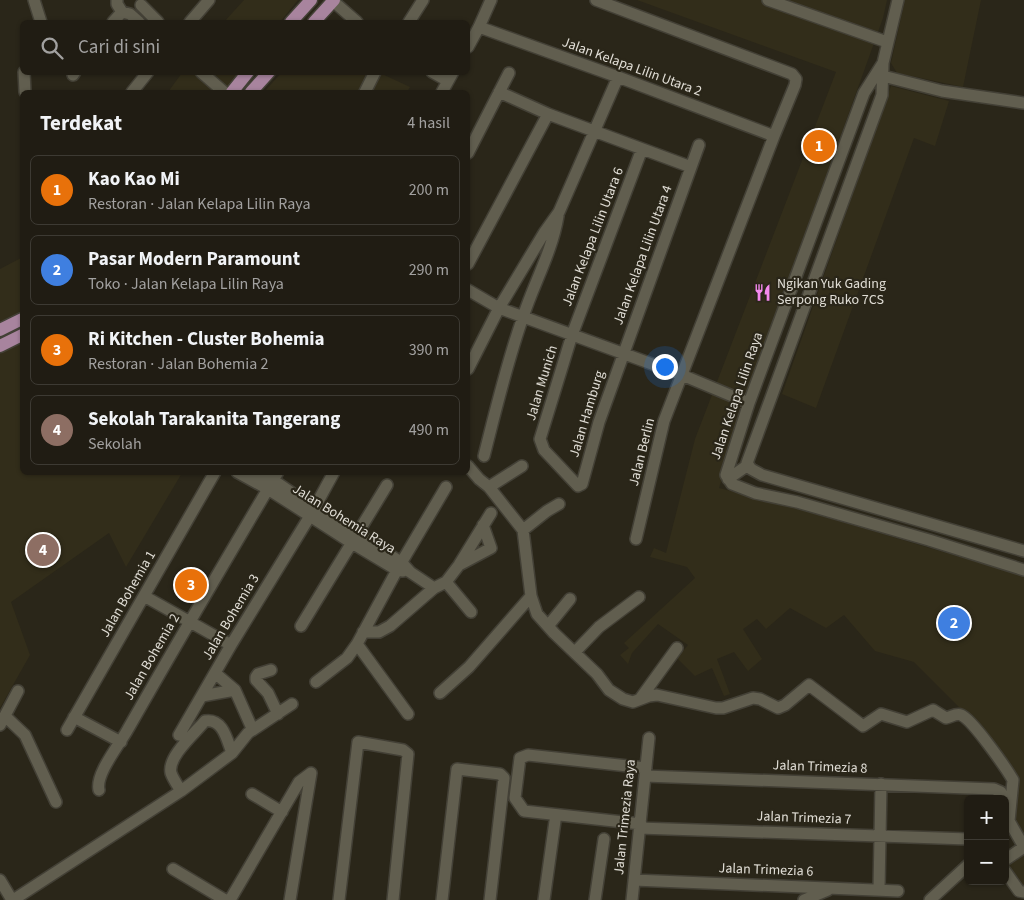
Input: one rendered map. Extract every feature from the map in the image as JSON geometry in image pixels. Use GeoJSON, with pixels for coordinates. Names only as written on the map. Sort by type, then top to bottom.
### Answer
{"type":"FeatureCollection","features":[{"type":"Feature","properties":{"kind":"main road"},"geometry":{"type":"LineString","coordinates":[[293,20],[311,0]]}},
{"type":"Feature","properties":{"kind":"main road"},"geometry":{"type":"LineString","coordinates":[[316,20],[333,1]]}},
{"type":"Feature","properties":{"kind":"main road"},"geometry":{"type":"LineString","coordinates":[[234,90],[246,75]]}},
{"type":"Feature","properties":{"kind":"main road"},"geometry":{"type":"LineString","coordinates":[[253,90],[266,75]]}},
{"type":"Feature","properties":{"kind":"main road"},"geometry":{"type":"LineString","coordinates":[[0,330],[20,320]]}},
{"type":"Feature","properties":{"kind":"main road"},"geometry":{"type":"LineString","coordinates":[[0,346],[20,336]]}},
{"type":"Feature","properties":{"kind":"street"},"geometry":{"type":"LineString","coordinates":[[34,0],[40,20]]}},
{"type":"Feature","properties":{"kind":"street"},"geometry":{"type":"LineString","coordinates":[[117,0],[117,4],[136,20]]}},
{"type":"Feature","properties":{"kind":"street"},"geometry":{"type":"LineString","coordinates":[[192,20],[209,0]]}},
{"type":"Feature","properties":{"kind":"street"},"geometry":{"type":"LineString","coordinates":[[410,20],[423,0]]}},
{"type":"Feature","properties":{"kind":"street"},"geometry":{"type":"LineString","coordinates":[[470,43],[491,0]]}},
{"type":"Feature","properties":{"kind":"street"},"geometry":{"type":"LineString","coordinates":[[596,0],[792,74],[796,80],[682,374]]}},
{"type":"Feature","properties":{"kind":"street"},"geometry":{"type":"LineString","coordinates":[[768,0],[887,42]]}},
{"type":"Feature","properties":{"kind":"street","name":"Jalan Kelapa Lilin Raya"},"geometry":{"type":"LineString","coordinates":[[898,0],[880,75],[864,93],[749,403],[726,475],[732,484],[755,493],[797,502],[1024,570]]}},
{"type":"Feature","properties":{"kind":"street"},"geometry":{"type":"LineString","coordinates":[[333,1],[355,20]]}},
{"type":"Feature","properties":{"kind":"street"},"geometry":{"type":"LineString","coordinates":[[116,20],[126,13],[137,11],[141,2],[156,20]]}},
{"type":"Feature","properties":{"kind":"street","name":"Jalan Kelapa Lilin Utara 2"},"geometry":{"type":"LineString","coordinates":[[479,27],[774,136]]}},
{"type":"Feature","properties":{"kind":"street"},"geometry":{"type":"LineString","coordinates":[[470,150],[509,73]]}},
{"type":"Feature","properties":{"kind":"street"},"geometry":{"type":"LineString","coordinates":[[24,75],[25,90]]}},
{"type":"Feature","properties":{"kind":"street"},"geometry":{"type":"LineString","coordinates":[[134,90],[146,75]]}},
{"type":"Feature","properties":{"kind":"street"},"geometry":{"type":"LineString","coordinates":[[204,75],[222,90]]}},
{"type":"Feature","properties":{"kind":"street"},"geometry":{"type":"LineString","coordinates":[[366,90],[374,75]]}},
{"type":"Feature","properties":{"kind":"street"},"geometry":{"type":"LineString","coordinates":[[880,75],[942,91],[1024,102]]}},
{"type":"Feature","properties":{"kind":"street","name":"Jalan Kelapa Lilin Raya"},"geometry":{"type":"LineString","coordinates":[[748,465],[748,460],[882,95],[880,75]]}},
{"type":"Feature","properties":{"kind":"street"},"geometry":{"type":"LineString","coordinates":[[443,90],[450,77]]}},
{"type":"Feature","properties":{"kind":"street"},"geometry":{"type":"LineString","coordinates":[[470,365],[499,308],[544,233],[559,212],[618,77]]}},
{"type":"Feature","properties":{"kind":"street"},"geometry":{"type":"LineString","coordinates":[[499,92],[548,114],[691,167]]}},
{"type":"Feature","properties":{"kind":"street"},"geometry":{"type":"LineString","coordinates":[[470,260],[548,114]]}},
{"type":"Feature","properties":{"kind":"street","name":"Jalan Kelapa Lilin Utara 4"},"geometry":{"type":"LineString","coordinates":[[622,354],[699,145]]}},
{"type":"Feature","properties":{"kind":"street","name":"Jalan Kelapa Lilin Utara 6"},"geometry":{"type":"LineString","coordinates":[[572,335],[642,149]]}},
{"type":"Feature","properties":{"kind":"street"},"geometry":{"type":"LineString","coordinates":[[484,456],[503,379],[523,316],[554,238],[559,212]]}},
{"type":"Feature","properties":{"kind":"street"},"geometry":{"type":"LineString","coordinates":[[800,264],[819,268]]}},
{"type":"Feature","properties":{"kind":"street"},"geometry":{"type":"LineString","coordinates":[[470,291],[499,308],[622,354],[682,374],[749,403]]}},
{"type":"Feature","properties":{"kind":"street","name":"Jalan Munich"},"geometry":{"type":"LineString","coordinates":[[572,335],[540,439],[544,450],[578,486],[582,484]]}},
{"type":"Feature","properties":{"kind":"street","name":"Jalan Hamburg"},"geometry":{"type":"LineString","coordinates":[[582,484],[599,422],[622,354]]}},
{"type":"Feature","properties":{"kind":"street","name":"Jalan Berlin"},"geometry":{"type":"LineString","coordinates":[[636,539],[664,421],[682,374]]}},
{"type":"Feature","properties":{"kind":"street"},"geometry":{"type":"LineString","coordinates":[[728,479],[748,465],[762,475],[1024,551]]}},
{"type":"Feature","properties":{"kind":"street"},"geometry":{"type":"LineString","coordinates":[[489,487],[522,466]]}},
{"type":"Feature","properties":{"kind":"street"},"geometry":{"type":"LineString","coordinates":[[470,468],[489,487],[523,530],[530,596],[537,614],[598,674],[609,690],[623,699],[633,702],[657,695],[723,708],[756,698],[778,708],[785,705],[809,685],[863,726],[881,714],[908,722],[933,710],[946,718],[958,714],[964,716],[977,729],[1012,780],[1009,821],[1024,847],[1009,857]]}},
{"type":"Feature","properties":{"kind":"street","name":"Jalan Bohemia 1"},"geometry":{"type":"LineString","coordinates":[[67,730],[213,475]]}},
{"type":"Feature","properties":{"kind":"street","name":"Jalan Bohemia Raya"},"geometry":{"type":"LineString","coordinates":[[250,475],[273,480],[312,512],[434,588]]}},
{"type":"Feature","properties":{"kind":"street","name":"Jalan Bohemia 3"},"geometry":{"type":"LineString","coordinates":[[179,735],[332,475]]}},
{"type":"Feature","properties":{"kind":"street"},"geometry":{"type":"LineString","coordinates":[[755,493],[752,485],[762,475]]}},
{"type":"Feature","properties":{"kind":"street","name":"Jalan Bohemia 2"},"geometry":{"type":"LineString","coordinates":[[99,790],[100,774],[121,742],[189,621],[273,480]]}},
{"type":"Feature","properties":{"kind":"street"},"geometry":{"type":"LineString","coordinates":[[301,626],[387,485]]}},
{"type":"Feature","properties":{"kind":"street"},"geometry":{"type":"LineString","coordinates":[[316,682],[346,658],[357,644],[403,569],[446,487]]}},
{"type":"Feature","properties":{"kind":"street"},"geometry":{"type":"LineString","coordinates":[[523,530],[559,504]]}},
{"type":"Feature","properties":{"kind":"street"},"geometry":{"type":"LineString","coordinates":[[363,632],[379,632],[390,626],[434,588],[446,582],[459,565],[491,513]]}},
{"type":"Feature","properties":{"kind":"street"},"geometry":{"type":"LineString","coordinates":[[459,565],[491,548],[483,525]]}},
{"type":"Feature","properties":{"kind":"street"},"geometry":{"type":"LineString","coordinates":[[446,582],[471,612]]}},
{"type":"Feature","properties":{"kind":"street"},"geometry":{"type":"LineString","coordinates":[[144,596],[231,645]]}},
{"type":"Feature","properties":{"kind":"street"},"geometry":{"type":"LineString","coordinates":[[440,693],[469,667],[530,596]]}},
{"type":"Feature","properties":{"kind":"street"},"geometry":{"type":"LineString","coordinates":[[575,652],[599,627],[639,598]]}},
{"type":"Feature","properties":{"kind":"street"},"geometry":{"type":"LineString","coordinates":[[548,626],[570,599]]}},
{"type":"Feature","properties":{"kind":"street"},"geometry":{"type":"LineString","coordinates":[[357,644],[408,714]]}},
{"type":"Feature","properties":{"kind":"street"},"geometry":{"type":"LineString","coordinates":[[639,701],[677,648]]}},
{"type":"Feature","properties":{"kind":"street"},"geometry":{"type":"LineString","coordinates":[[271,670],[258,674],[256,680],[268,693],[278,714]]}},
{"type":"Feature","properties":{"kind":"street"},"geometry":{"type":"LineString","coordinates":[[215,673],[235,690],[251,726]]}},
{"type":"Feature","properties":{"kind":"street"},"geometry":{"type":"LineString","coordinates":[[202,696],[235,690]]}},
{"type":"Feature","properties":{"kind":"street"},"geometry":{"type":"LineString","coordinates":[[18,691],[3,721],[25,735],[56,802]]}},
{"type":"Feature","properties":{"kind":"street"},"geometry":{"type":"LineString","coordinates":[[0,880],[12,900],[181,791],[232,753],[248,733],[292,704]]}},
{"type":"Feature","properties":{"kind":"street"},"geometry":{"type":"LineString","coordinates":[[74,717],[121,742]]}},
{"type":"Feature","properties":{"kind":"street"},"geometry":{"type":"LineString","coordinates":[[181,791],[171,773],[171,763],[177,752],[204,721],[210,720],[219,724],[232,753]]}},
{"type":"Feature","properties":{"kind":"street","name":"Jalan Trimezia Raya"},"geometry":{"type":"LineString","coordinates":[[632,900],[649,738]]}},
{"type":"Feature","properties":{"kind":"street"},"geometry":{"type":"LineString","coordinates":[[339,900],[358,742],[403,750],[408,754],[392,900]]}},
{"type":"Feature","properties":{"kind":"street","name":"Jalan Trimezia 8"},"geometry":{"type":"LineString","coordinates":[[524,811],[515,798],[520,758],[528,755],[645,772],[994,789],[1001,792],[1001,795]]}},
{"type":"Feature","properties":{"kind":"street"},"geometry":{"type":"LineString","coordinates":[[442,900],[457,769],[500,774],[504,778],[490,900]]}},
{"type":"Feature","properties":{"kind":"street"},"geometry":{"type":"LineString","coordinates":[[230,900],[299,782],[311,773],[290,900]]}},
{"type":"Feature","properties":{"kind":"street"},"geometry":{"type":"LineString","coordinates":[[878,889],[881,784]]}},
{"type":"Feature","properties":{"kind":"street"},"geometry":{"type":"LineString","coordinates":[[252,794],[282,812]]}},
{"type":"Feature","properties":{"kind":"street","name":"Jalan Trimezia 7"},"geometry":{"type":"LineString","coordinates":[[524,811],[640,826],[964,839]]}},
{"type":"Feature","properties":{"kind":"street"},"geometry":{"type":"LineString","coordinates":[[544,900],[555,821]]}},
{"type":"Feature","properties":{"kind":"street"},"geometry":{"type":"LineString","coordinates":[[595,900],[604,839]]}},
{"type":"Feature","properties":{"kind":"street"},"geometry":{"type":"LineString","coordinates":[[173,869],[225,900]]}},
{"type":"Feature","properties":{"kind":"street"},"geometry":{"type":"LineString","coordinates":[[930,900],[964,869]]}},
{"type":"Feature","properties":{"kind":"street"},"geometry":{"type":"LineString","coordinates":[[1009,877],[1019,891],[1024,892]]}},
{"type":"Feature","properties":{"kind":"street","name":"Jalan Trimezia 6"},"geometry":{"type":"LineString","coordinates":[[634,880],[898,891]]}},
{"type":"Feature","properties":{"kind":"street"},"geometry":{"type":"LineString","coordinates":[[804,900],[833,888]]}},
{"type":"Feature","properties":{"kind":"shaded area"},"geometry":{"type":"Polygon","coordinates":[[[244,0],[298,0],[282,20],[226,20],[244,0]]]}},
{"type":"Feature","properties":{"kind":"shaded area"},"geometry":{"type":"Polygon","coordinates":[[[637,0],[887,0],[883,18],[749,391],[719,488],[782,504],[1024,576],[1024,841],[1010,821],[1013,783],[977,725],[914,662],[875,651],[844,615],[826,628],[790,608],[766,629],[757,619],[743,629],[762,659],[748,671],[734,652],[717,659],[730,694],[724,696],[712,668],[695,676],[677,658],[688,645],[658,624],[632,653],[628,664],[620,655],[629,648],[624,643],[695,578],[687,567],[650,557],[654,548],[666,553],[695,439],[836,72],[637,0]]]}},
{"type":"Feature","properties":{"kind":"shaded area"},"geometry":{"type":"Polygon","coordinates":[[[905,0],[981,0],[963,87],[897,73],[891,63],[905,0]]]}},
{"type":"Feature","properties":{"kind":"shaded area"},"geometry":{"type":"Polygon","coordinates":[[[181,75],[238,75],[225,90],[169,90],[181,75]]]}},
{"type":"Feature","properties":{"kind":"shaded area"},"geometry":{"type":"Polygon","coordinates":[[[279,75],[384,75],[410,87],[408,90],[266,90],[279,75]]]}},
{"type":"Feature","properties":{"kind":"shaded area"},"geometry":{"type":"Polygon","coordinates":[[[891,86],[949,101],[935,146],[914,138],[816,408],[782,394],[891,86]]]}},
{"type":"Feature","properties":{"kind":"shaded area"},"geometry":{"type":"Polygon","coordinates":[[[20,259],[20,475],[181,475],[126,567],[109,533],[11,602],[30,655],[0,708],[0,269],[20,259]]]}},
{"type":"Feature","properties":{"kind":"shaded area"},"geometry":{"type":"Polygon","coordinates":[[[1024,849],[1024,891],[1009,871],[1009,859],[1024,849]]]}},
{"type":"Feature","properties":{"kind":"place","name":"Kao Kao Mi"},"geometry":{"type":"Point","coordinates":[819,146]}},
{"type":"Feature","properties":{"kind":"place","name":"Ngikan Yuk Gading Serpong Ruko 7CS"},"geometry":{"type":"Point","coordinates":[763,292]}},
{"type":"Feature","properties":{"kind":"place","name":"Sekolah Tarakanita Tangerang"},"geometry":{"type":"Point","coordinates":[43,550]}},
{"type":"Feature","properties":{"kind":"place","name":"Ri Kitchen - Cluster Bohemia"},"geometry":{"type":"Point","coordinates":[191,585]}},
{"type":"Feature","properties":{"kind":"place","name":"Pasar Modern Paramount"},"geometry":{"type":"Point","coordinates":[954,623]}}]}
